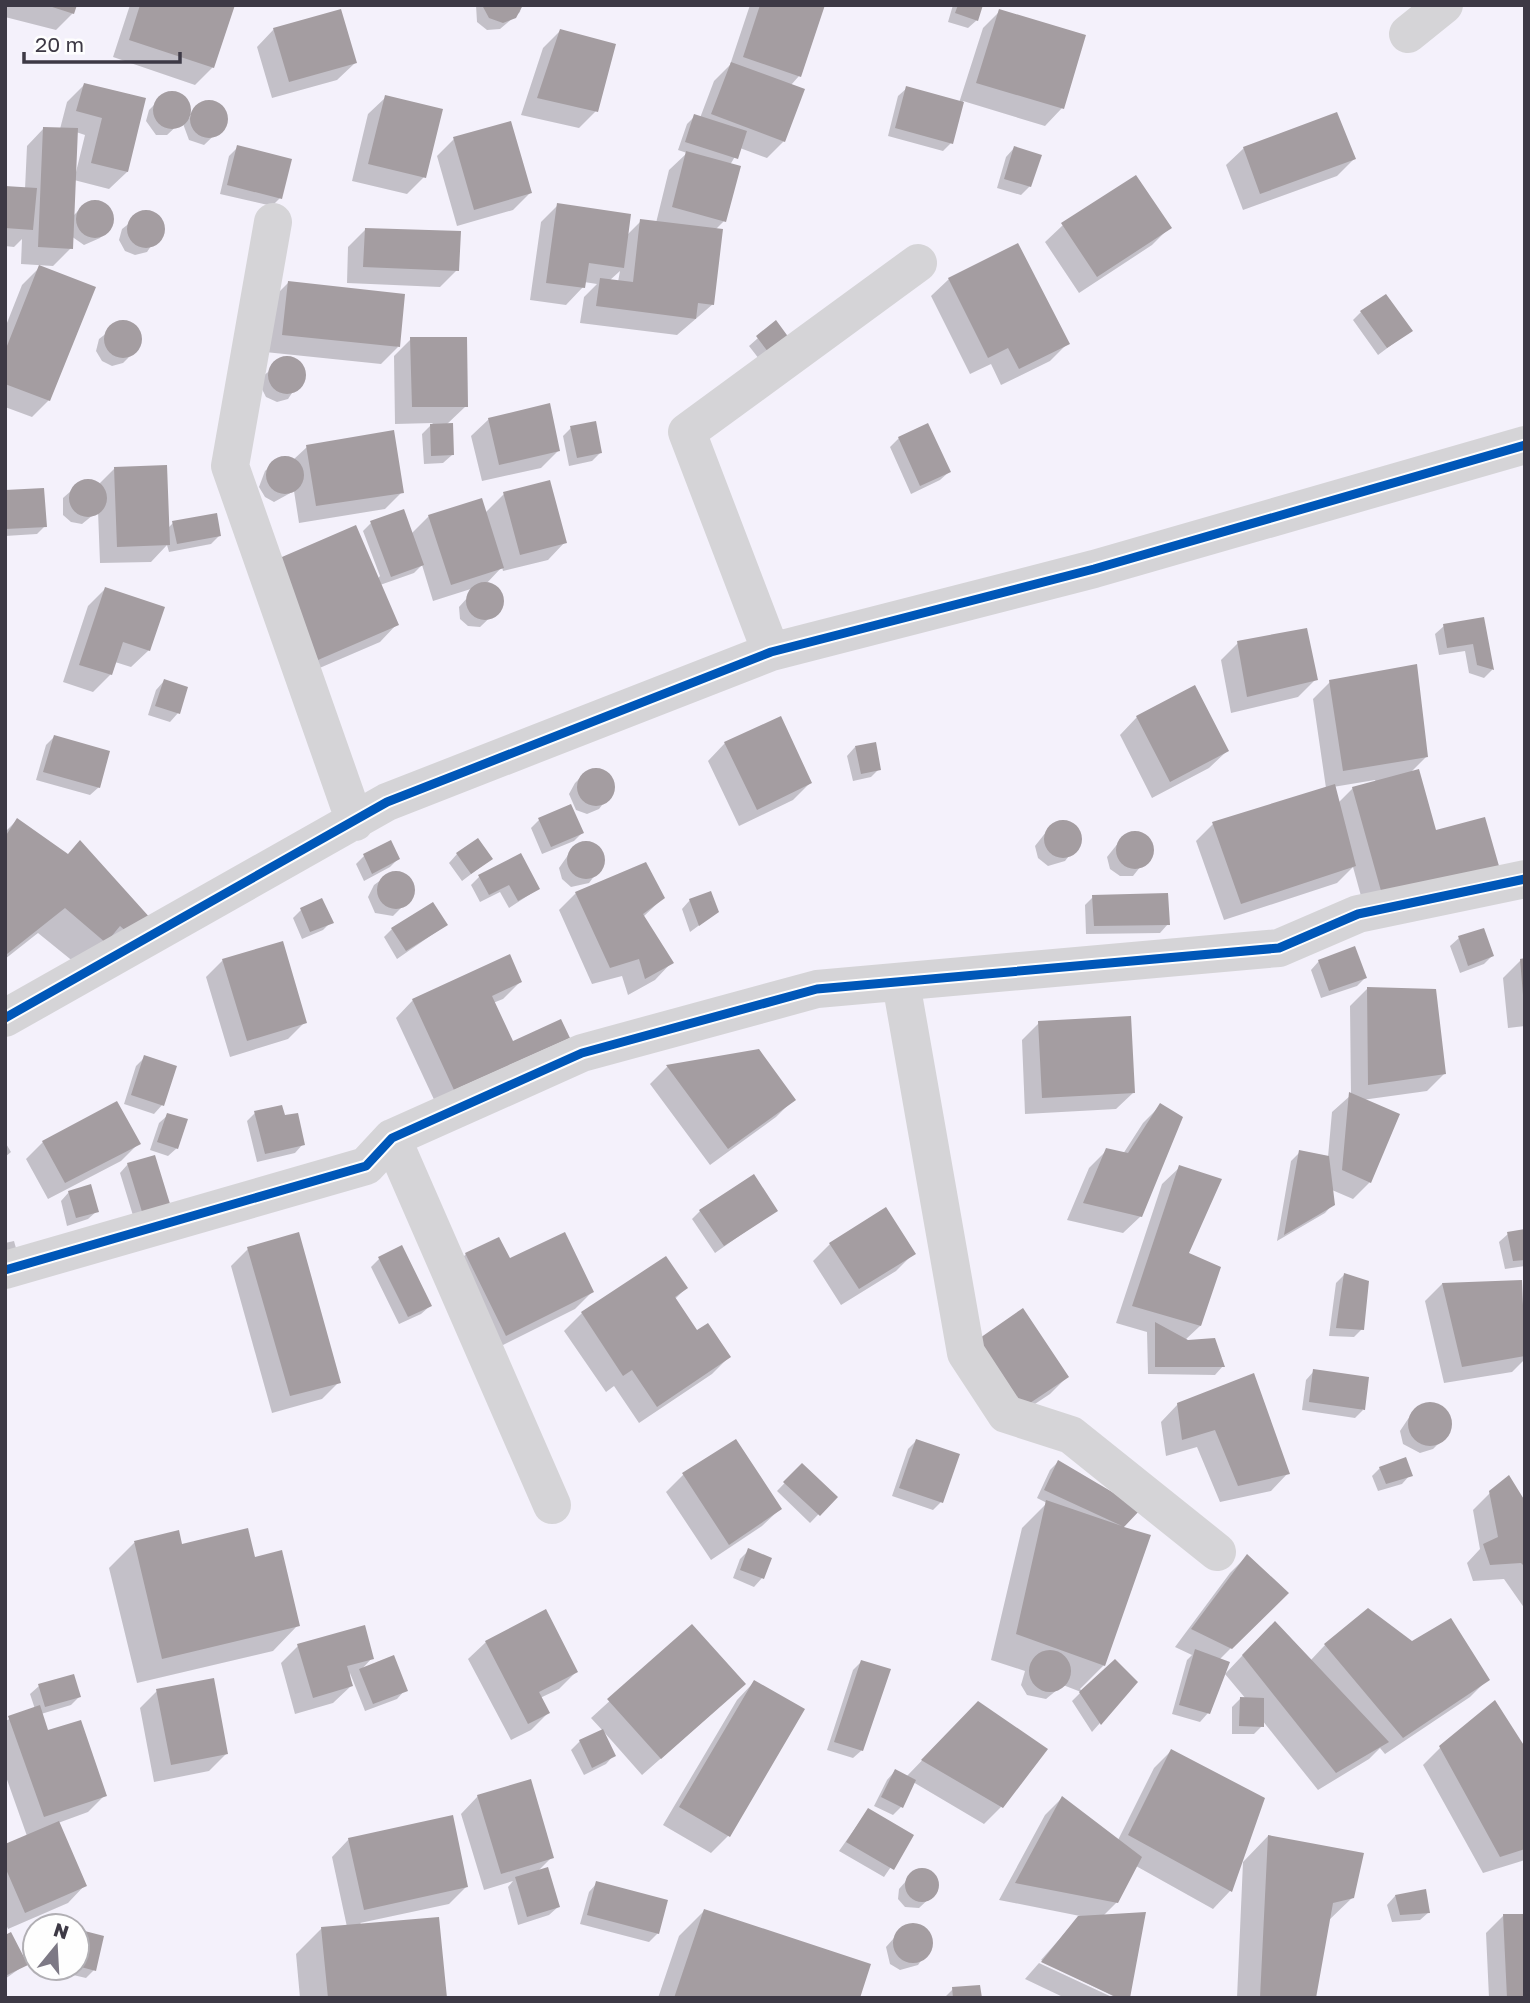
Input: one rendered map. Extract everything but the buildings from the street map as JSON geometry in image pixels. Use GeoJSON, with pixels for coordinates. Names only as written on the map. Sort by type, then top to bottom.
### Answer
{"type":"FeatureCollection","features":[{"type":"Feature","properties":{"kind":"street"},"geometry":{"type":"LineString","coordinates":[[1408,34],[1444,5]]}},
{"type":"Feature","properties":{"kind":"street"},"geometry":{"type":"LineString","coordinates":[[273,222],[230,466],[355,822]]}},
{"type":"Feature","properties":{"kind":"street"},"geometry":{"type":"LineString","coordinates":[[771,652],[688,432],[918,263]]}},
{"type":"Feature","properties":{"kind":"street"},"geometry":{"type":"LineString","coordinates":[[5,1018],[387,802],[771,652],[1094,569],[1525,445]]}},
{"type":"Feature","properties":{"kind":"street"},"geometry":{"type":"LineString","coordinates":[[5,1270],[366,1166],[391,1139],[582,1053],[817,989],[1279,948],[1358,914],[1525,879]]}},
{"type":"Feature","properties":{"kind":"street"},"geometry":{"type":"LineString","coordinates":[[901,983],[966,1353],[1006,1414],[1071,1435],[1217,1552]]}},
{"type":"Feature","properties":{"kind":"street"},"geometry":{"type":"LineString","coordinates":[[391,1139],[552,1505]]}},
{"type":"Feature","properties":{"kind":"cycle path"},"geometry":{"type":"LineString","coordinates":[[5,1018],[387,802],[771,652],[1094,569],[1525,445]]}},
{"type":"Feature","properties":{"kind":"cycle path"},"geometry":{"type":"LineString","coordinates":[[5,1270],[366,1166],[392,1138],[582,1053],[817,989],[1279,948],[1358,914],[1525,879]]}}]}
